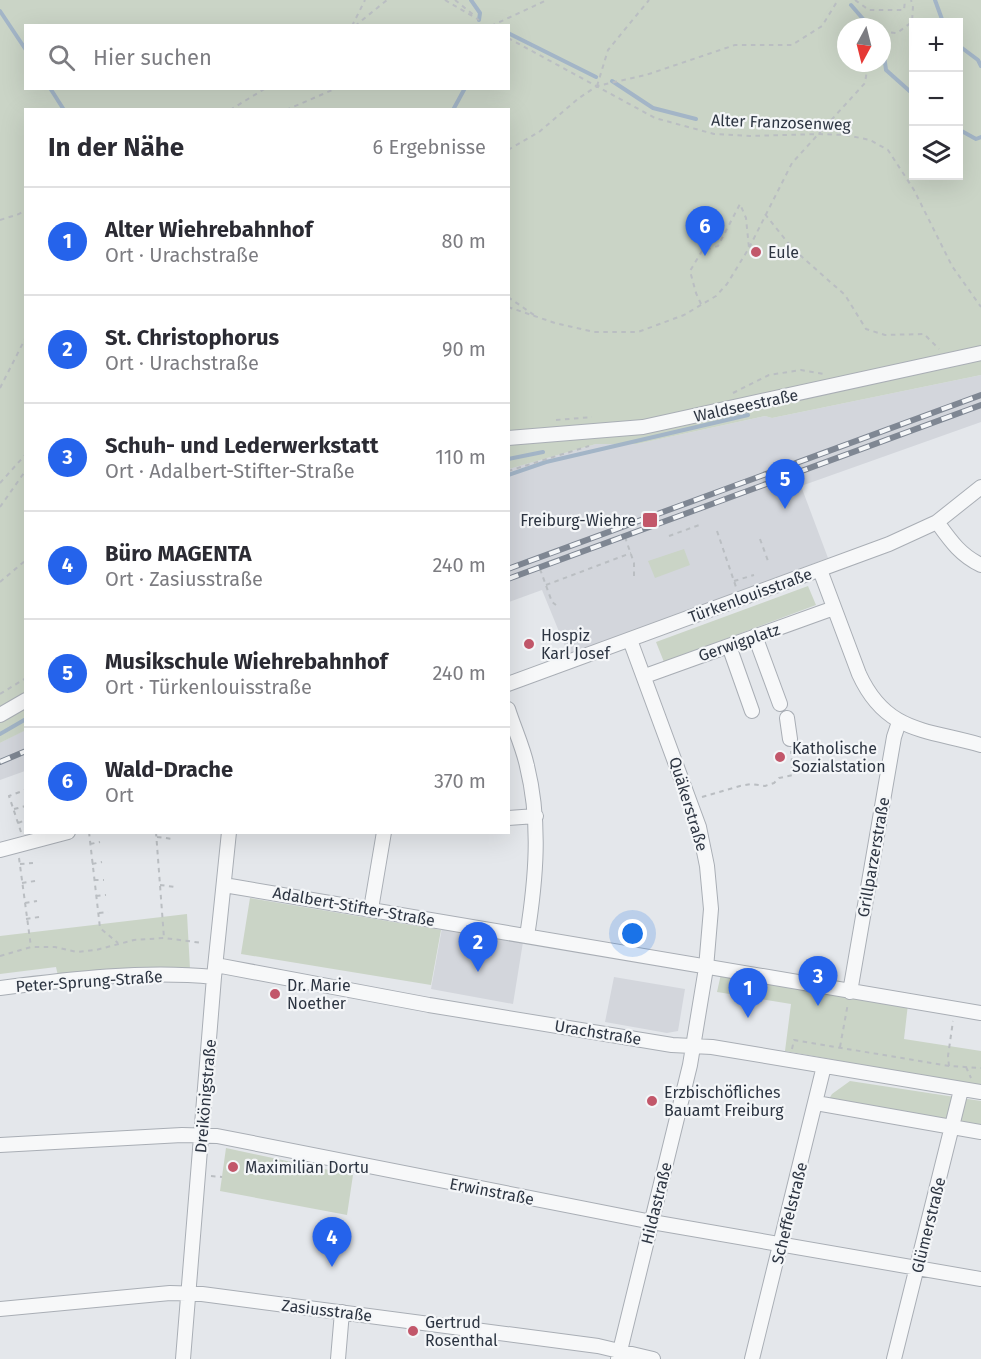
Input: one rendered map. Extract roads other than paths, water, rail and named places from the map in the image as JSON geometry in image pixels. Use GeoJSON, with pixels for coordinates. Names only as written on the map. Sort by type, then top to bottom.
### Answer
{"type":"FeatureCollection","features":[{"type":"Feature","properties":{"kind":"street","name":"Waldseestraße"},"geometry":{"type":"LineString","coordinates":[[510,438],[643,427],[981,353]]}},
{"type":"Feature","properties":{"kind":"street","name":"Türkenlouisstraße"},"geometry":{"type":"LineString","coordinates":[[510,683],[889,544],[937,522],[981,487]]}},
{"type":"Feature","properties":{"kind":"street"},"geometry":{"type":"LineString","coordinates":[[937,522],[956,549],[981,565]]}},
{"type":"Feature","properties":{"kind":"street"},"geometry":{"type":"LineString","coordinates":[[820,570],[866,690],[882,709],[898,722],[917,729],[981,745]]}},
{"type":"Feature","properties":{"kind":"street","name":"Gerwigplatz"},"geometry":{"type":"LineString","coordinates":[[645,676],[834,608]]}},
{"type":"Feature","properties":{"kind":"street"},"geometry":{"type":"LineString","coordinates":[[755,636],[780,704]]}},
{"type":"Feature","properties":{"kind":"street","name":"Quäkerstraße"},"geometry":{"type":"LineString","coordinates":[[630,640],[699,827],[709,888],[710,927],[706,968],[693,1046]]}},
{"type":"Feature","properties":{"kind":"street"},"geometry":{"type":"LineString","coordinates":[[729,646],[752,711]]}},
{"type":"Feature","properties":{"kind":"street"},"geometry":{"type":"LineString","coordinates":[[0,715],[24,701]]}},
{"type":"Feature","properties":{"kind":"street"},"geometry":{"type":"LineString","coordinates":[[510,715],[527,766],[536,816],[536,866],[527,936]]}},
{"type":"Feature","properties":{"kind":"street"},"geometry":{"type":"LineString","coordinates":[[787,718],[790,739]]}},
{"type":"Feature","properties":{"kind":"street","name":"Grillparzerstraße"},"geometry":{"type":"LineString","coordinates":[[850,992],[898,722]]}},
{"type":"Feature","properties":{"kind":"street"},"geometry":{"type":"LineString","coordinates":[[510,818],[536,816]]}},
{"type":"Feature","properties":{"kind":"street"},"geometry":{"type":"LineString","coordinates":[[0,850],[60,834]]}},
{"type":"Feature","properties":{"kind":"street","name":"Dreikönigstraße"},"geometry":{"type":"LineString","coordinates":[[183,1359],[215,971],[229,834]]}},
{"type":"Feature","properties":{"kind":"street"},"geometry":{"type":"LineString","coordinates":[[371,909],[384,834]]}},
{"type":"Feature","properties":{"kind":"street","name":"Adalbert-Stifter-Straße"},"geometry":{"type":"LineString","coordinates":[[225,885],[981,1013]]}},
{"type":"Feature","properties":{"kind":"street","name":"Peter-Sprung-Straße"},"geometry":{"type":"LineString","coordinates":[[0,988],[112,976],[190,975],[215,971]]}},
{"type":"Feature","properties":{"kind":"street","name":"Urachstraße"},"geometry":{"type":"LineString","coordinates":[[215,971],[660,1043],[712,1047],[981,1092]]}},
{"type":"Feature","properties":{"kind":"street","name":"Hildastraße"},"geometry":{"type":"LineString","coordinates":[[619,1355],[693,1046]]}},
{"type":"Feature","properties":{"kind":"street","name":"Scheffelstraße"},"geometry":{"type":"LineString","coordinates":[[753,1359],[824,1066]]}},
{"type":"Feature","properties":{"kind":"street","name":"Glümerstraße"},"geometry":{"type":"LineString","coordinates":[[894,1359],[961,1090]]}},
{"type":"Feature","properties":{"kind":"street"},"geometry":{"type":"LineString","coordinates":[[816,1103],[981,1132]]}},
{"type":"Feature","properties":{"kind":"street","name":"Erwinstraße"},"geometry":{"type":"LineString","coordinates":[[0,1145],[217,1136],[652,1222],[981,1279]]}},
{"type":"Feature","properties":{"kind":"street","name":"Zasiusstraße"},"geometry":{"type":"LineString","coordinates":[[0,1309],[188,1293],[342,1312],[652,1359]]}},
{"type":"Feature","properties":{"kind":"street"},"geometry":{"type":"LineString","coordinates":[[338,1359],[342,1312]]}},
{"type":"Feature","properties":{"kind":"waterway"},"geometry":{"type":"LineString","coordinates":[[471,0],[480,13],[479,20]]}},
{"type":"Feature","properties":{"kind":"waterway"},"geometry":{"type":"LineString","coordinates":[[935,0],[942,18]]}},
{"type":"Feature","properties":{"kind":"waterway"},"geometry":{"type":"LineString","coordinates":[[851,5],[862,18]]}},
{"type":"Feature","properties":{"kind":"waterway"},"geometry":{"type":"LineString","coordinates":[[0,11],[24,47]]}},
{"type":"Feature","properties":{"kind":"waterway"},"geometry":{"type":"LineString","coordinates":[[510,34],[596,77]]}},
{"type":"Feature","properties":{"kind":"waterway"},"geometry":{"type":"LineString","coordinates":[[963,49],[978,60],[981,66]]}},
{"type":"Feature","properties":{"kind":"waterway"},"geometry":{"type":"LineString","coordinates":[[888,72],[909,91]]}},
{"type":"Feature","properties":{"kind":"waterway"},"geometry":{"type":"LineString","coordinates":[[612,81],[653,108],[696,119]]}},
{"type":"Feature","properties":{"kind":"waterway"},"geometry":{"type":"LineString","coordinates":[[51,90],[63,108]]}},
{"type":"Feature","properties":{"kind":"waterway"},"geometry":{"type":"LineString","coordinates":[[454,108],[464,90]]}},
{"type":"Feature","properties":{"kind":"waterway"},"geometry":{"type":"LineString","coordinates":[[963,132],[976,139],[981,137]]}},
{"type":"Feature","properties":{"kind":"waterway"},"geometry":{"type":"LineString","coordinates":[[510,474],[546,462],[748,415]]}},
{"type":"Feature","properties":{"kind":"waterway"},"geometry":{"type":"LineString","coordinates":[[510,459],[543,452]]}},
{"type":"Feature","properties":{"kind":"waterway"},"geometry":{"type":"LineString","coordinates":[[0,734],[24,720]]}},
{"type":"Feature","properties":{"kind":"railway"},"geometry":{"type":"LineString","coordinates":[[510,568],[981,395]]}},
{"type":"Feature","properties":{"kind":"railway"},"geometry":{"type":"LineString","coordinates":[[510,578],[981,405]]}},
{"type":"Feature","properties":{"kind":"railway"},"geometry":{"type":"LineString","coordinates":[[0,762],[24,752]]}},
{"type":"Feature","properties":{"kind":"place","name":"Eule"},"geometry":{"type":"Point","coordinates":[756,252]}},
{"type":"Feature","properties":{"kind":"place","name":"Wald-Drache"},"geometry":{"type":"Point","coordinates":[705,256]}},
{"type":"Feature","properties":{"kind":"place","name":"Musikschule Wiehrebahnhof"},"geometry":{"type":"Point","coordinates":[785,509]}},
{"type":"Feature","properties":{"kind":"place","name":"Freiburg-Wiehre"},"geometry":{"type":"Point","coordinates":[650,520]}},
{"type":"Feature","properties":{"kind":"place","name":"Hospiz Karl Josef"},"geometry":{"type":"Point","coordinates":[529,644]}},
{"type":"Feature","properties":{"kind":"place","name":"Katholische Sozialstation"},"geometry":{"type":"Point","coordinates":[780,757]}},
{"type":"Feature","properties":{"kind":"place","name":"St. Christophorus"},"geometry":{"type":"Point","coordinates":[478,972]}},
{"type":"Feature","properties":{"kind":"place","name":"Dr. Marie Noether"},"geometry":{"type":"Point","coordinates":[275,994]}},
{"type":"Feature","properties":{"kind":"place","name":"Schuh- und Lederwerkstatt"},"geometry":{"type":"Point","coordinates":[818,1006]}},
{"type":"Feature","properties":{"kind":"place","name":"Alter Wiehrebahnhof"},"geometry":{"type":"Point","coordinates":[748,1018]}},
{"type":"Feature","properties":{"kind":"place","name":"Erzbischöfliches Bauamt Freiburg"},"geometry":{"type":"Point","coordinates":[652,1101]}},
{"type":"Feature","properties":{"kind":"place","name":"Maximilian Dortu"},"geometry":{"type":"Point","coordinates":[233,1167]}},
{"type":"Feature","properties":{"kind":"place","name":"Büro MAGENTA"},"geometry":{"type":"Point","coordinates":[332,1267]}},
{"type":"Feature","properties":{"kind":"place","name":"Gertrud Rosenthal"},"geometry":{"type":"Point","coordinates":[413,1331]}}]}
